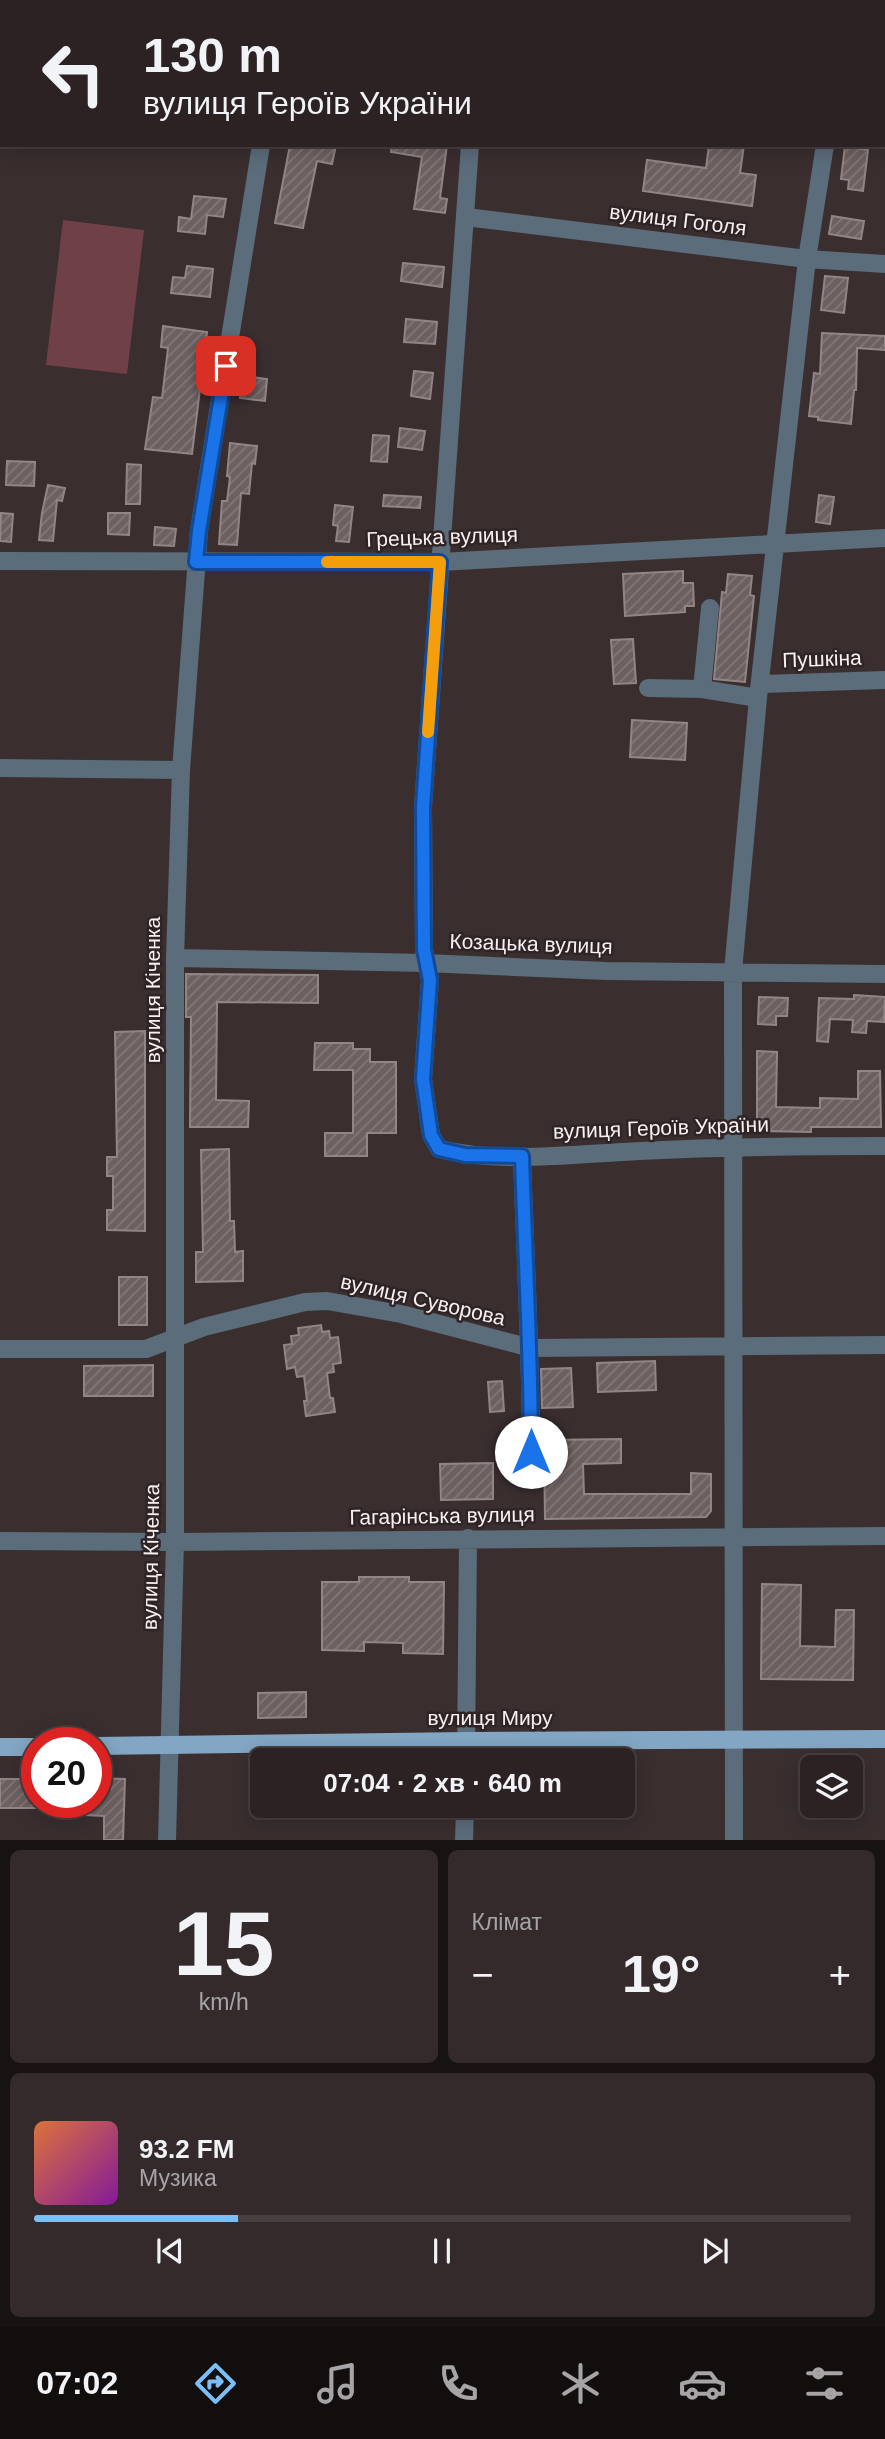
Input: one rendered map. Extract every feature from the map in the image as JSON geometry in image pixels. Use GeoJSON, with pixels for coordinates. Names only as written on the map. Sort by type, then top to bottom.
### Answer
{"type":"FeatureCollection","features":[{"type":"Feature","properties":{"kind":"main road","name":"вулиця Миру"},"geometry":{"type":"LineString","coordinates":[[112,1746],[467,1741],[885,1740]]}},
{"type":"Feature","properties":{"kind":"main road"},"geometry":{"type":"LineString","coordinates":[[0,1747],[21,1746]]}},
{"type":"Feature","properties":{"kind":"street","name":"вулиця Кіченка"},"geometry":{"type":"LineString","coordinates":[[167,1840],[175,1542],[175,958],[181,770],[199,531],[261,147]]}},
{"type":"Feature","properties":{"kind":"street"},"geometry":{"type":"LineString","coordinates":[[426,962],[423,807],[470,147]]}},
{"type":"Feature","properties":{"kind":"street"},"geometry":{"type":"LineString","coordinates":[[734,1840],[733,971],[759,691],[807,259],[825,147]]}},
{"type":"Feature","properties":{"kind":"street","name":"вулиця Гоголя"},"geometry":{"type":"LineString","coordinates":[[466,217],[807,259],[885,264]]}},
{"type":"Feature","properties":{"kind":"street","name":"Грецька вулиця"},"geometry":{"type":"LineString","coordinates":[[0,561],[440,562],[885,538]]}},
{"type":"Feature","properties":{"kind":"street"},"geometry":{"type":"LineString","coordinates":[[702,689],[710,608]]}},
{"type":"Feature","properties":{"kind":"street","name":"Пушкіна"},"geometry":{"type":"LineString","coordinates":[[648,688],[759,691],[885,680]]}},
{"type":"Feature","properties":{"kind":"street"},"geometry":{"type":"LineString","coordinates":[[0,768],[181,770]]}},
{"type":"Feature","properties":{"kind":"street","name":"Козацька вулиця"},"geometry":{"type":"LineString","coordinates":[[175,958],[426,962],[606,971],[885,974]]}},
{"type":"Feature","properties":{"kind":"street","name":"вулиця Героїв України"},"geometry":{"type":"LineString","coordinates":[[426,962],[430,980],[423,1079],[431,1135],[439,1149],[465,1155],[522,1156],[734,1147],[885,1146]]}},
{"type":"Feature","properties":{"kind":"street"},"geometry":{"type":"LineString","coordinates":[[522,1156],[526,1291],[531,1348],[531,1452]]}},
{"type":"Feature","properties":{"kind":"street","name":"вулиця Суворова"},"geometry":{"type":"LineString","coordinates":[[0,1349],[146,1349],[204,1327],[306,1302],[327,1301],[401,1314],[531,1348],[885,1345]]}},
{"type":"Feature","properties":{"kind":"street","name":"Гагарінська вулиця"},"geometry":{"type":"LineString","coordinates":[[0,1541],[885,1536]]}},
{"type":"Feature","properties":{"kind":"street"},"geometry":{"type":"LineString","coordinates":[[467,1748],[468,1538]]}},
{"type":"Feature","properties":{"kind":"street"},"geometry":{"type":"LineString","coordinates":[[464,1840],[465,1818]]}},
{"type":"Feature","properties":{"kind":"shaded area"},"geometry":{"type":"Polygon","coordinates":[[[63,220],[144,230],[127,374],[46,365],[63,220]]]}},
{"type":"Feature","properties":{"kind":"building"},"geometry":{"type":"Polygon","coordinates":[[[290,147],[336,147],[332,164],[317,161],[303,228],[275,223],[290,147]]]}},
{"type":"Feature","properties":{"kind":"building"},"geometry":{"type":"Polygon","coordinates":[[[392,147],[447,147],[440,198],[447,199],[445,213],[414,209],[422,157],[391,152],[392,147]]]}},
{"type":"Feature","properties":{"kind":"building"},"geometry":{"type":"Polygon","coordinates":[[[709,147],[744,147],[740,173],[756,175],[752,206],[643,191],[647,160],[706,168],[709,147]]]}},
{"type":"Feature","properties":{"kind":"building"},"geometry":{"type":"Polygon","coordinates":[[[845,147],[868,150],[863,191],[848,189],[849,180],[841,179],[845,147]]]}},
{"type":"Feature","properties":{"kind":"building"},"geometry":{"type":"Polygon","coordinates":[[[194,196],[226,199],[223,217],[207,215],[205,234],[178,231],[179,217],[191,219],[194,196]]]}},
{"type":"Feature","properties":{"kind":"building"},"geometry":{"type":"Polygon","coordinates":[[[832,216],[864,221],[861,239],[829,234],[832,216]]]}},
{"type":"Feature","properties":{"kind":"building"},"geometry":{"type":"Polygon","coordinates":[[[403,263],[444,267],[442,287],[401,281],[403,263]]]}},
{"type":"Feature","properties":{"kind":"building"},"geometry":{"type":"Polygon","coordinates":[[[187,266],[213,269],[210,297],[171,293],[173,277],[185,278],[187,266]]]}},
{"type":"Feature","properties":{"kind":"building"},"geometry":{"type":"Polygon","coordinates":[[[825,276],[848,278],[844,313],[821,310],[825,276]]]}},
{"type":"Feature","properties":{"kind":"building"},"geometry":{"type":"Polygon","coordinates":[[[406,319],[437,322],[435,344],[404,342],[406,319]]]}},
{"type":"Feature","properties":{"kind":"building"},"geometry":{"type":"Polygon","coordinates":[[[163,326],[207,332],[192,454],[145,449],[153,397],[162,398],[168,348],[161,347],[163,326]]]}},
{"type":"Feature","properties":{"kind":"building"},"geometry":{"type":"Polygon","coordinates":[[[822,333],[885,336],[885,350],[857,348],[856,390],[851,424],[818,420],[818,417],[809,416],[814,373],[820,374],[822,333]]]}},
{"type":"Feature","properties":{"kind":"building"},"geometry":{"type":"Polygon","coordinates":[[[414,371],[433,373],[430,399],[411,396],[414,371]]]}},
{"type":"Feature","properties":{"kind":"building"},"geometry":{"type":"Polygon","coordinates":[[[243,376],[267,379],[265,401],[240,398],[243,376]]]}},
{"type":"Feature","properties":{"kind":"building"},"geometry":{"type":"Polygon","coordinates":[[[400,428],[425,431],[422,450],[398,447],[400,428]]]}},
{"type":"Feature","properties":{"kind":"building"},"geometry":{"type":"Polygon","coordinates":[[[373,435],[389,436],[387,462],[371,461],[373,435]]]}},
{"type":"Feature","properties":{"kind":"building"},"geometry":{"type":"Polygon","coordinates":[[[230,443],[257,446],[255,464],[252,463],[249,494],[241,493],[237,545],[219,544],[222,501],[227,501],[230,477],[227,476],[230,443]]]}},
{"type":"Feature","properties":{"kind":"building"},"geometry":{"type":"Polygon","coordinates":[[[7,461],[35,462],[34,486],[6,485],[7,461]]]}},
{"type":"Feature","properties":{"kind":"building"},"geometry":{"type":"Polygon","coordinates":[[[127,464],[141,465],[140,504],[126,504],[127,464]]]}},
{"type":"Feature","properties":{"kind":"building"},"geometry":{"type":"Polygon","coordinates":[[[48,485],[65,488],[62,501],[57,500],[53,541],[39,540],[48,485]]]}},
{"type":"Feature","properties":{"kind":"building"},"geometry":{"type":"Polygon","coordinates":[[[384,495],[421,497],[420,508],[383,506],[384,495]]]}},
{"type":"Feature","properties":{"kind":"building"},"geometry":{"type":"Polygon","coordinates":[[[819,495],[834,497],[830,524],[816,522],[819,495]]]}},
{"type":"Feature","properties":{"kind":"building"},"geometry":{"type":"Polygon","coordinates":[[[335,505],[353,507],[349,542],[336,541],[338,526],[333,525],[335,505]]]}},
{"type":"Feature","properties":{"kind":"building"},"geometry":{"type":"Polygon","coordinates":[[[1,513],[13,514],[11,542],[0,541],[1,513]]]}},
{"type":"Feature","properties":{"kind":"building"},"geometry":{"type":"Polygon","coordinates":[[[108,513],[130,513],[129,535],[108,534],[108,513]]]}},
{"type":"Feature","properties":{"kind":"building"},"geometry":{"type":"Polygon","coordinates":[[[155,527],[176,529],[174,546],[154,545],[155,527]]]}},
{"type":"Feature","properties":{"kind":"building"},"geometry":{"type":"Polygon","coordinates":[[[683,571],[683,583],[693,583],[694,606],[685,606],[685,612],[625,616],[623,574],[683,571]]]}},
{"type":"Feature","properties":{"kind":"building"},"geometry":{"type":"Polygon","coordinates":[[[728,574],[752,576],[750,595],[754,596],[745,682],[714,679],[722,592],[726,593],[728,574]]]}},
{"type":"Feature","properties":{"kind":"building"},"geometry":{"type":"Polygon","coordinates":[[[633,639],[636,683],[614,684],[611,640],[633,639]]]}},
{"type":"Feature","properties":{"kind":"building"},"geometry":{"type":"Polygon","coordinates":[[[632,720],[687,723],[685,760],[630,757],[632,720]]]}},
{"type":"Feature","properties":{"kind":"building"},"geometry":{"type":"Polygon","coordinates":[[[186,974],[318,975],[318,1003],[217,1002],[216,1100],[249,1101],[248,1127],[190,1127],[191,1017],[186,1017],[186,974]]]}},
{"type":"Feature","properties":{"kind":"building"},"geometry":{"type":"Polygon","coordinates":[[[854,995],[885,997],[884,1022],[867,1021],[866,1033],[852,1032],[853,1020],[830,1019],[828,1042],[817,1041],[819,998],[854,999],[854,995]]]}},
{"type":"Feature","properties":{"kind":"building"},"geometry":{"type":"Polygon","coordinates":[[[759,997],[788,998],[787,1016],[776,1016],[776,1025],[758,1024],[759,997]]]}},
{"type":"Feature","properties":{"kind":"building"},"geometry":{"type":"Polygon","coordinates":[[[145,1031],[145,1231],[107,1230],[107,1210],[113,1210],[113,1176],[107,1176],[107,1157],[117,1157],[115,1032],[145,1031]]]}},
{"type":"Feature","properties":{"kind":"building"},"geometry":{"type":"Polygon","coordinates":[[[315,1043],[353,1043],[353,1049],[370,1049],[370,1062],[396,1062],[396,1133],[367,1133],[367,1156],[325,1156],[325,1133],[353,1133],[353,1070],[314,1070],[315,1043]]]}},
{"type":"Feature","properties":{"kind":"building"},"geometry":{"type":"Polygon","coordinates":[[[757,1051],[777,1052],[776,1107],[820,1108],[820,1098],[858,1099],[858,1071],[880,1071],[881,1127],[811,1127],[811,1132],[757,1131],[757,1051]]]}},
{"type":"Feature","properties":{"kind":"building"},"geometry":{"type":"Polygon","coordinates":[[[229,1149],[230,1221],[234,1221],[235,1252],[243,1251],[243,1281],[196,1282],[196,1252],[203,1252],[201,1150],[229,1149]]]}},
{"type":"Feature","properties":{"kind":"building"},"geometry":{"type":"Polygon","coordinates":[[[119,1277],[147,1277],[147,1325],[119,1325],[119,1277]]]}},
{"type":"Feature","properties":{"kind":"building"},"geometry":{"type":"Polygon","coordinates":[[[321,1325],[322,1332],[329,1331],[330,1338],[338,1337],[341,1363],[333,1364],[334,1372],[327,1373],[335,1412],[306,1416],[304,1376],[297,1377],[295,1367],[287,1369],[284,1345],[292,1344],[291,1336],[299,1335],[298,1328],[321,1325]]]}},
{"type":"Feature","properties":{"kind":"building"},"geometry":{"type":"Polygon","coordinates":[[[655,1361],[656,1390],[598,1392],[597,1363],[655,1361]]]}},
{"type":"Feature","properties":{"kind":"building"},"geometry":{"type":"Polygon","coordinates":[[[153,1365],[153,1396],[84,1396],[84,1366],[153,1365]]]}},
{"type":"Feature","properties":{"kind":"building"},"geometry":{"type":"Polygon","coordinates":[[[571,1368],[573,1407],[542,1408],[541,1369],[571,1368]]]}},
{"type":"Feature","properties":{"kind":"building"},"geometry":{"type":"Polygon","coordinates":[[[502,1381],[504,1411],[490,1412],[488,1382],[502,1381]]]}},
{"type":"Feature","properties":{"kind":"building"},"geometry":{"type":"Polygon","coordinates":[[[621,1439],[621,1463],[583,1464],[584,1494],[691,1494],[691,1473],[711,1474],[711,1511],[706,1517],[545,1519],[544,1440],[621,1439]]]}},
{"type":"Feature","properties":{"kind":"building"},"geometry":{"type":"Polygon","coordinates":[[[493,1463],[493,1499],[441,1500],[440,1464],[493,1463]]]}},
{"type":"Feature","properties":{"kind":"building"},"geometry":{"type":"Polygon","coordinates":[[[359,1577],[409,1577],[409,1582],[444,1582],[443,1654],[403,1653],[403,1643],[364,1642],[364,1651],[322,1650],[322,1582],[359,1582],[359,1577]]]}},
{"type":"Feature","properties":{"kind":"building"},"geometry":{"type":"Polygon","coordinates":[[[762,1584],[801,1585],[800,1646],[835,1647],[836,1610],[854,1610],[853,1680],[761,1679],[762,1584]]]}},
{"type":"Feature","properties":{"kind":"building"},"geometry":{"type":"Polygon","coordinates":[[[306,1692],[306,1717],[258,1718],[258,1693],[306,1692]]]}},
{"type":"Feature","properties":{"kind":"building"},"geometry":{"type":"Polygon","coordinates":[[[0,1779],[21,1779],[21,1808],[0,1808],[0,1779]]]}},
{"type":"Feature","properties":{"kind":"building"},"geometry":{"type":"Polygon","coordinates":[[[112,1779],[125,1779],[123,1840],[104,1840],[104,1818],[112,1818],[112,1779]]]}},
{"type":"Feature","properties":{"kind":"slow traffic"},"geometry":{"type":"LineString","coordinates":[[327,562],[440,562],[428,732]]}},
{"type":"Feature","properties":{"kind":"route"},"geometry":{"type":"LineString","coordinates":[[226,366],[196,562],[440,562],[423,807],[424,949],[430,980],[423,1079],[431,1135],[439,1149],[465,1155],[522,1156],[526,1291],[531,1348],[531,1452]]}}]}
